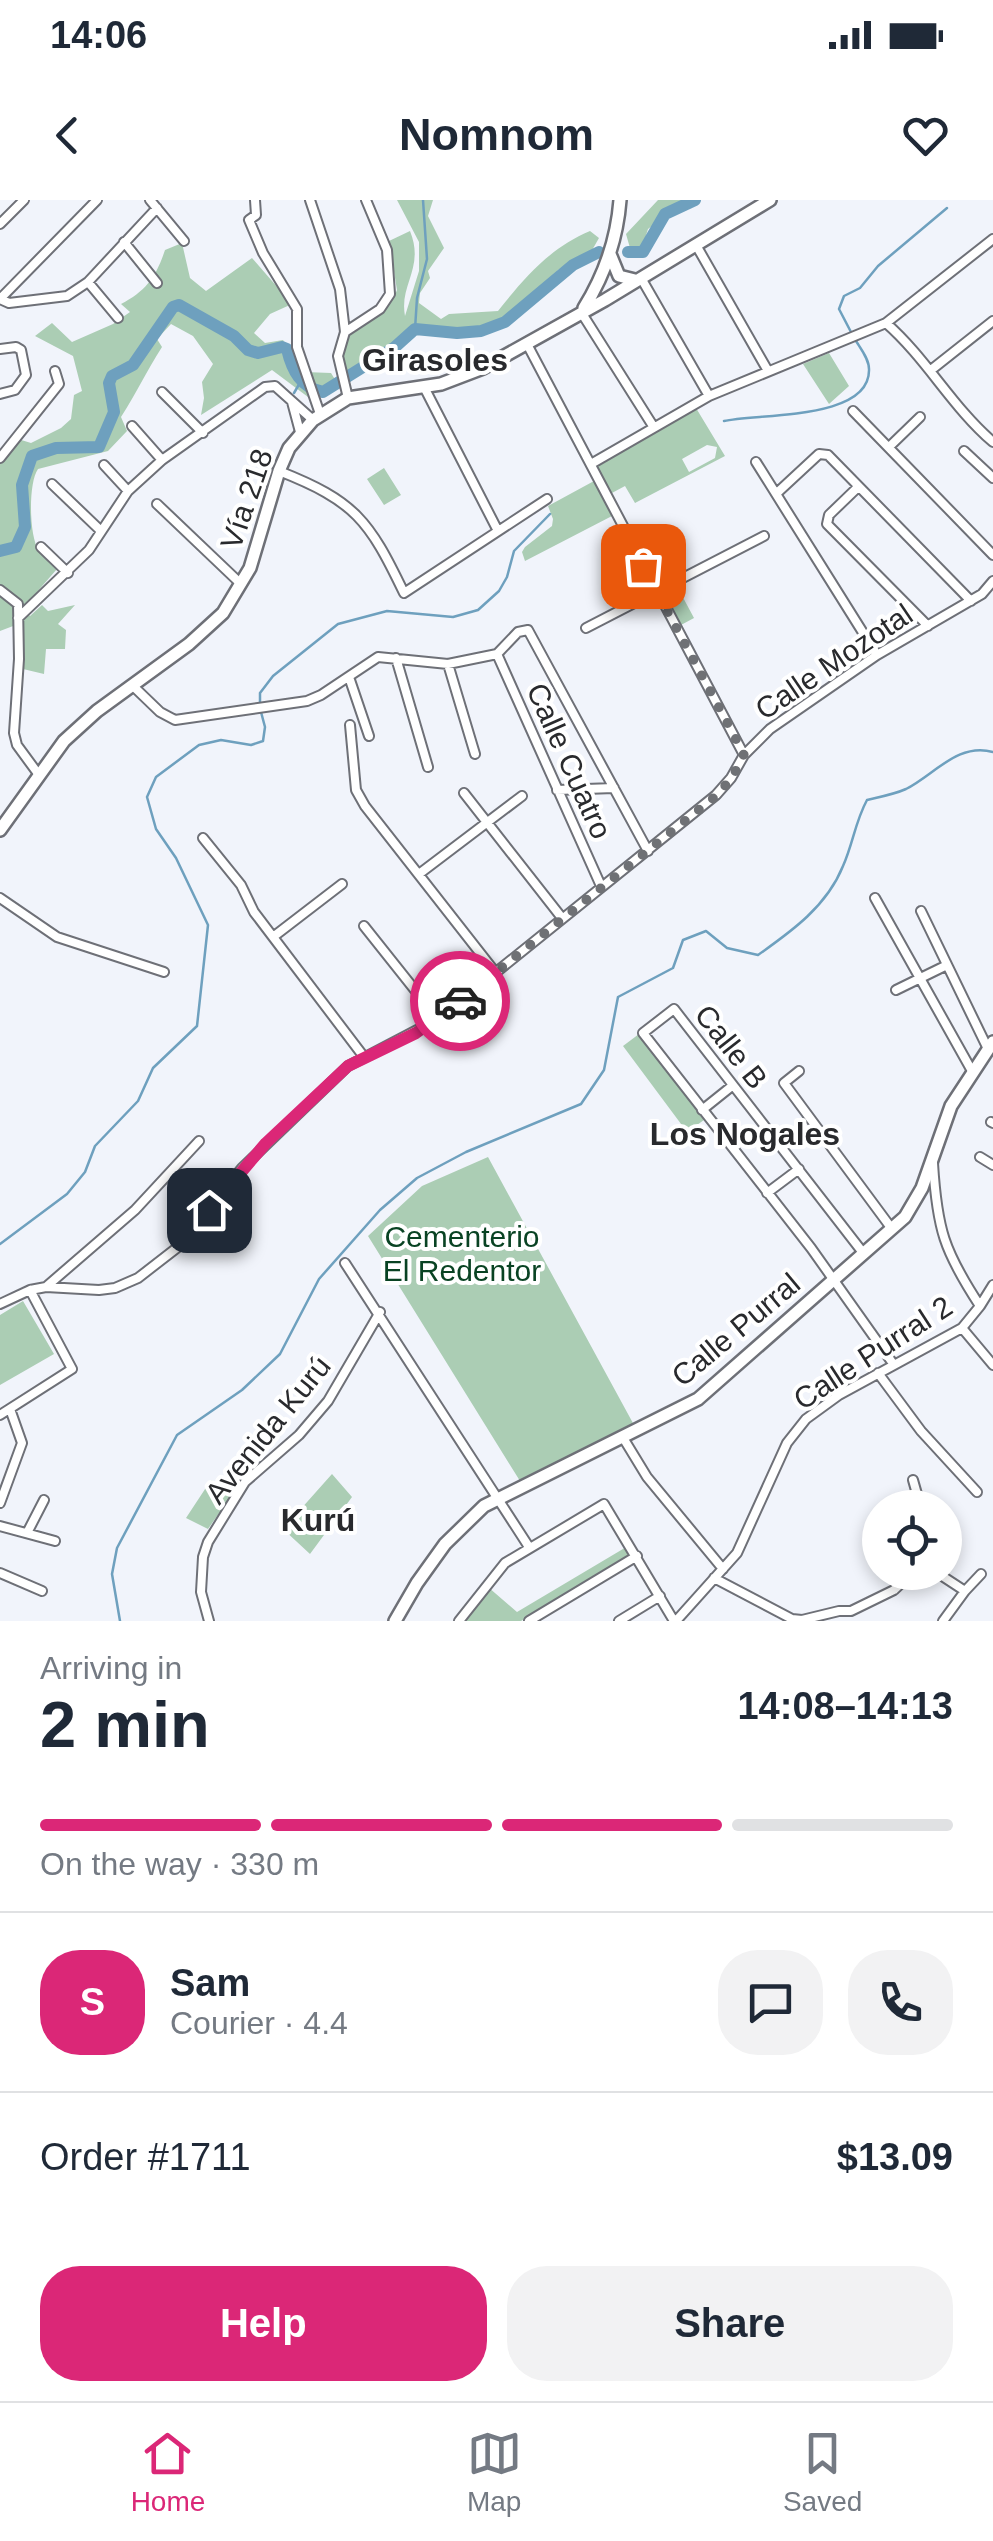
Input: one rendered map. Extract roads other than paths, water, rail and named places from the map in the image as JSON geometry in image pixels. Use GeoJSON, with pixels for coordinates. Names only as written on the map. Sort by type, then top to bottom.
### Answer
{"type":"FeatureCollection","features":[{"type":"Feature","properties":{"kind":"main road"},"geometry":{"type":"LineString","coordinates":[[582,312],[604,274],[618,224],[620,200]]}},
{"type":"Feature","properties":{"kind":"main road","name":"Vía 218"},"geometry":{"type":"LineString","coordinates":[[0,830],[64,742],[210,625],[242,584],[261,536],[279,471],[300,432],[317,417],[347,393],[424,387],[463,377],[527,344],[770,200]]}},
{"type":"Feature","properties":{"kind":"main road"},"geometry":{"type":"LineString","coordinates":[[610,254],[619,276],[631,281],[641,278]]}},
{"type":"Feature","properties":{"kind":"main road","name":"Calle Purral"},"geometry":{"type":"LineString","coordinates":[[394,1621],[416,1583],[466,1520],[498,1497],[698,1399],[892,1229],[912,1207],[951,1106],[990,1045]]}},
{"type":"Feature","properties":{"kind":"street"},"geometry":{"type":"LineString","coordinates":[[0,224],[24,200]]}},
{"type":"Feature","properties":{"kind":"street"},"geometry":{"type":"LineString","coordinates":[[97,200],[0,299],[9,303],[67,296],[88,282],[157,208]]}},
{"type":"Feature","properties":{"kind":"street"},"geometry":{"type":"LineString","coordinates":[[150,200],[184,242]]}},
{"type":"Feature","properties":{"kind":"street"},"geometry":{"type":"LineString","coordinates":[[255,200],[256,215],[247,221],[297,309],[295,340],[315,397],[317,417]]}},
{"type":"Feature","properties":{"kind":"street"},"geometry":{"type":"LineString","coordinates":[[310,200],[337,276],[345,332]]}},
{"type":"Feature","properties":{"kind":"street"},"geometry":{"type":"LineString","coordinates":[[347,393],[338,346],[345,332],[380,309],[390,294],[387,250],[366,200]]}},
{"type":"Feature","properties":{"kind":"street"},"geometry":{"type":"LineString","coordinates":[[590,464],[708,396],[886,323],[993,239]]}},
{"type":"Feature","properties":{"kind":"street"},"geometry":{"type":"LineString","coordinates":[[124,242],[157,283]]}},
{"type":"Feature","properties":{"kind":"street"},"geometry":{"type":"LineString","coordinates":[[696,244],[768,371]]}},
{"type":"Feature","properties":{"kind":"street"},"geometry":{"type":"LineString","coordinates":[[641,278],[708,396]]}},
{"type":"Feature","properties":{"kind":"street"},"geometry":{"type":"LineString","coordinates":[[88,282],[118,318]]}},
{"type":"Feature","properties":{"kind":"street"},"geometry":{"type":"LineString","coordinates":[[582,312],[653,426]]}},
{"type":"Feature","properties":{"kind":"street"},"geometry":{"type":"LineString","coordinates":[[931,370],[993,320]]}},
{"type":"Feature","properties":{"kind":"street"},"geometry":{"type":"LineString","coordinates":[[886,323],[931,370],[967,420],[993,442]]}},
{"type":"Feature","properties":{"kind":"street"},"geometry":{"type":"LineString","coordinates":[[527,344],[744,754]]}},
{"type":"Feature","properties":{"kind":"street"},"geometry":{"type":"LineString","coordinates":[[0,349],[16,346],[21,350],[26,375],[11,392],[0,394]]}},
{"type":"Feature","properties":{"kind":"street"},"geometry":{"type":"LineString","coordinates":[[0,458],[59,384],[56,370]]}},
{"type":"Feature","properties":{"kind":"street"},"geometry":{"type":"LineString","coordinates":[[18,618],[68,573],[128,491],[162,460],[265,388],[275,386],[317,417]]}},
{"type":"Feature","properties":{"kind":"street"},"geometry":{"type":"LineString","coordinates":[[424,387],[498,531]]}},
{"type":"Feature","properties":{"kind":"street"},"geometry":{"type":"LineString","coordinates":[[162,392],[203,433]]}},
{"type":"Feature","properties":{"kind":"street"},"geometry":{"type":"LineString","coordinates":[[292,402],[300,432]]}},
{"type":"Feature","properties":{"kind":"street"},"geometry":{"type":"LineString","coordinates":[[853,411],[993,554]]}},
{"type":"Feature","properties":{"kind":"street"},"geometry":{"type":"LineString","coordinates":[[889,447],[920,417]]}},
{"type":"Feature","properties":{"kind":"street"},"geometry":{"type":"LineString","coordinates":[[132,426],[162,460]]}},
{"type":"Feature","properties":{"kind":"street"},"geometry":{"type":"LineString","coordinates":[[964,451],[993,478]]}},
{"type":"Feature","properties":{"kind":"street"},"geometry":{"type":"LineString","coordinates":[[778,492],[815,457],[824,454],[970,601]]}},
{"type":"Feature","properties":{"kind":"street"},"geometry":{"type":"LineString","coordinates":[[756,462],[877,655]]}},
{"type":"Feature","properties":{"kind":"street"},"geometry":{"type":"LineString","coordinates":[[104,466],[128,491]]}},
{"type":"Feature","properties":{"kind":"street"},"geometry":{"type":"LineString","coordinates":[[279,471],[335,495],[351,509],[381,548],[404,593],[547,499]]}},
{"type":"Feature","properties":{"kind":"street"},"geometry":{"type":"LineString","coordinates":[[52,484],[100,531]]}},
{"type":"Feature","properties":{"kind":"street"},"geometry":{"type":"LineString","coordinates":[[857,488],[827,520],[830,527],[928,626]]}},
{"type":"Feature","properties":{"kind":"street"},"geometry":{"type":"LineString","coordinates":[[157,504],[242,584]]}},
{"type":"Feature","properties":{"kind":"street"},"geometry":{"type":"LineString","coordinates":[[586,628],[764,536]]}},
{"type":"Feature","properties":{"kind":"street"},"geometry":{"type":"LineString","coordinates":[[41,547],[68,573]]}},
{"type":"Feature","properties":{"kind":"street","name":"Calle Mozotal"},"geometry":{"type":"LineString","coordinates":[[0,1304],[30,1290],[98,1290],[138,1278],[178,1247],[266,1143],[333,1079],[364,1057],[438,1020],[716,796],[732,778],[744,754],[770,728],[877,655],[970,601],[993,581]]}},
{"type":"Feature","properties":{"kind":"street"},"geometry":{"type":"LineString","coordinates":[[0,590],[18,604],[14,733],[17,745],[39,775]]}},
{"type":"Feature","properties":{"kind":"street"},"geometry":{"type":"LineString","coordinates":[[132,685],[160,712],[175,720],[308,701],[370,660],[396,658],[448,664],[497,654],[518,632],[528,630],[648,851]]}},
{"type":"Feature","properties":{"kind":"street","name":"Calle Cuatro"},"geometry":{"type":"LineString","coordinates":[[497,654],[601,886]]}},
{"type":"Feature","properties":{"kind":"street"},"geometry":{"type":"LineString","coordinates":[[396,658],[428,766]]}},
{"type":"Feature","properties":{"kind":"street"},"geometry":{"type":"LineString","coordinates":[[448,664],[475,754]]}},
{"type":"Feature","properties":{"kind":"street"},"geometry":{"type":"LineString","coordinates":[[349,677],[369,736]]}},
{"type":"Feature","properties":{"kind":"street"},"geometry":{"type":"LineString","coordinates":[[350,725],[356,790],[495,972]]}},
{"type":"Feature","properties":{"kind":"street"},"geometry":{"type":"LineString","coordinates":[[557,790],[614,788]]}},
{"type":"Feature","properties":{"kind":"street"},"geometry":{"type":"LineString","coordinates":[[464,793],[562,918]]}},
{"type":"Feature","properties":{"kind":"street"},"geometry":{"type":"LineString","coordinates":[[418,874],[522,796]]}},
{"type":"Feature","properties":{"kind":"street"},"geometry":{"type":"LineString","coordinates":[[204,838],[254,912],[364,1057]]}},
{"type":"Feature","properties":{"kind":"street"},"geometry":{"type":"LineString","coordinates":[[273,937],[342,884]]}},
{"type":"Feature","properties":{"kind":"street"},"geometry":{"type":"LineString","coordinates":[[0,898],[57,937],[164,972]]}},
{"type":"Feature","properties":{"kind":"street"},"geometry":{"type":"LineString","coordinates":[[874,898],[972,1071]]}},
{"type":"Feature","properties":{"kind":"street"},"geometry":{"type":"LineString","coordinates":[[921,911],[990,1045]]}},
{"type":"Feature","properties":{"kind":"street"},"geometry":{"type":"LineString","coordinates":[[364,926],[438,1020]]}},
{"type":"Feature","properties":{"kind":"street"},"geometry":{"type":"LineString","coordinates":[[896,990],[943,967]]}},
{"type":"Feature","properties":{"kind":"street","name":"Calle B"},"geometry":{"type":"LineString","coordinates":[[702,1110],[643,1033],[674,1010],[864,1254]]}},
{"type":"Feature","properties":{"kind":"street"},"geometry":{"type":"LineString","coordinates":[[799,1071],[784,1083],[892,1229]]}},
{"type":"Feature","properties":{"kind":"street"},"geometry":{"type":"LineString","coordinates":[[732,1086],[702,1110],[835,1281],[894,1365]]}},
{"type":"Feature","properties":{"kind":"street"},"geometry":{"type":"LineString","coordinates":[[46,1287],[135,1210],[199,1141]]}},
{"type":"Feature","properties":{"kind":"street"},"geometry":{"type":"LineString","coordinates":[[980,1156],[993,1165]]}},
{"type":"Feature","properties":{"kind":"street","name":"Calle Purral 2"},"geometry":{"type":"LineString","coordinates":[[675,1621],[737,1553],[796,1430],[839,1395],[962,1328],[980,1306],[949,1255],[939,1227],[932,1159]]}},
{"type":"Feature","properties":{"kind":"street"},"geometry":{"type":"LineString","coordinates":[[768,1193],[799,1169]]}},
{"type":"Feature","properties":{"kind":"street"},"geometry":{"type":"LineString","coordinates":[[345,1263],[529,1547]]}},
{"type":"Feature","properties":{"kind":"street"},"geometry":{"type":"LineString","coordinates":[[980,1306],[993,1284]]}},
{"type":"Feature","properties":{"kind":"street"},"geometry":{"type":"LineString","coordinates":[[0,1415],[72,1369],[30,1290]]}},
{"type":"Feature","properties":{"kind":"street","name":"Avenida Kurú"},"geometry":{"type":"LineString","coordinates":[[209,1621],[201,1580],[208,1542],[245,1482],[300,1435],[328,1401],[380,1312]]}},
{"type":"Feature","properties":{"kind":"street"},"geometry":{"type":"LineString","coordinates":[[962,1328],[993,1364]]}},
{"type":"Feature","properties":{"kind":"street"},"geometry":{"type":"LineString","coordinates":[[878,1373],[921,1431],[977,1492]]}},
{"type":"Feature","properties":{"kind":"street"},"geometry":{"type":"LineString","coordinates":[[0,1503],[22,1444],[10,1409]]}},
{"type":"Feature","properties":{"kind":"street"},"geometry":{"type":"LineString","coordinates":[[622,1436],[646,1477],[723,1569]]}},
{"type":"Feature","properties":{"kind":"street"},"geometry":{"type":"LineString","coordinates":[[913,1480],[916,1490]]}},
{"type":"Feature","properties":{"kind":"street"},"geometry":{"type":"LineString","coordinates":[[27,1533],[44,1500]]}},
{"type":"Feature","properties":{"kind":"street"},"geometry":{"type":"LineString","coordinates":[[458,1621],[504,1563],[604,1504],[675,1621]]}},
{"type":"Feature","properties":{"kind":"street"},"geometry":{"type":"LineString","coordinates":[[0,1526],[55,1540]]}},
{"type":"Feature","properties":{"kind":"street"},"geometry":{"type":"LineString","coordinates":[[529,1621],[637,1556]]}},
{"type":"Feature","properties":{"kind":"street"},"geometry":{"type":"LineString","coordinates":[[0,1573],[42,1591]]}},
{"type":"Feature","properties":{"kind":"street"},"geometry":{"type":"LineString","coordinates":[[942,1621],[981,1574]]}},
{"type":"Feature","properties":{"kind":"street"},"geometry":{"type":"LineString","coordinates":[[714,1578],[802,1621],[851,1611],[894,1590]]}},
{"type":"Feature","properties":{"kind":"street"},"geometry":{"type":"LineString","coordinates":[[619,1621],[660,1596]]}},
{"type":"Feature","properties":{"kind":"street"},"geometry":{"type":"LineString","coordinates":[[851,1611],[860,1621]]}},
{"type":"Feature","properties":{"kind":"waterway"},"geometry":{"type":"LineString","coordinates":[[415,329],[417,298],[427,259],[423,200]]}},
{"type":"Feature","properties":{"kind":"waterway"},"geometry":{"type":"LineString","coordinates":[[628,252],[643,252],[665,214],[695,200]]}},
{"type":"Feature","properties":{"kind":"waterway"},"geometry":{"type":"LineString","coordinates":[[852,334],[839,309],[844,296],[860,288],[878,266],[947,208]]}},
{"type":"Feature","properties":{"kind":"waterway"},"geometry":{"type":"LineString","coordinates":[[0,551],[16,547],[25,527],[22,485],[32,456],[56,448],[99,447],[114,412],[109,383],[112,376],[133,365],[173,307],[179,305],[234,336],[248,350],[258,353],[287,349],[299,377],[309,387],[323,392],[395,347],[415,329],[457,333],[481,331],[505,322],[573,265],[599,252]]}},
{"type":"Feature","properties":{"kind":"waterway"},"geometry":{"type":"LineString","coordinates":[[724,421],[810,412],[852,398],[865,386],[869,369],[856,341]]}},
{"type":"Feature","properties":{"kind":"waterway"},"geometry":{"type":"LineString","coordinates":[[294,393],[301,381]]}},
{"type":"Feature","properties":{"kind":"waterway"},"geometry":{"type":"LineString","coordinates":[[260,704],[260,693],[273,676],[338,624],[387,611],[453,617],[478,610],[499,591],[514,551],[550,514]]}},
{"type":"Feature","properties":{"kind":"waterway"},"geometry":{"type":"LineString","coordinates":[[0,1244],[67,1194],[85,1172],[95,1146],[138,1101],[153,1068],[197,1026],[208,925],[176,858],[156,829],[147,797],[156,777],[199,745],[221,740],[251,745],[263,741],[261,712]]}},
{"type":"Feature","properties":{"kind":"waterway"},"geometry":{"type":"LineString","coordinates":[[120,1621],[112,1574],[117,1548],[177,1435],[242,1390],[280,1354],[319,1279],[380,1210],[417,1178],[466,1152],[581,1104],[604,1070],[618,997],[673,968],[683,940],[706,931],[727,948],[758,955],[796,927],[836,880],[867,800],[906,789],[957,756],[980,750],[993,752]]}},
{"type":"Feature","properties":{"kind":"district","name":"Girasoles"},"geometry":{"type":"Point","coordinates":[435,360]}},
{"type":"Feature","properties":{"kind":"district","name":"Los Nogales"},"geometry":{"type":"Point","coordinates":[745,1134]}},
{"type":"Feature","properties":{"kind":"district","name":"Kurú"},"geometry":{"type":"Point","coordinates":[318,1520]}},
{"type":"Feature","properties":{"kind":"park label","name":"Cementerio El Redentor"},"geometry":{"type":"Point","coordinates":[462,1254]}}]}
